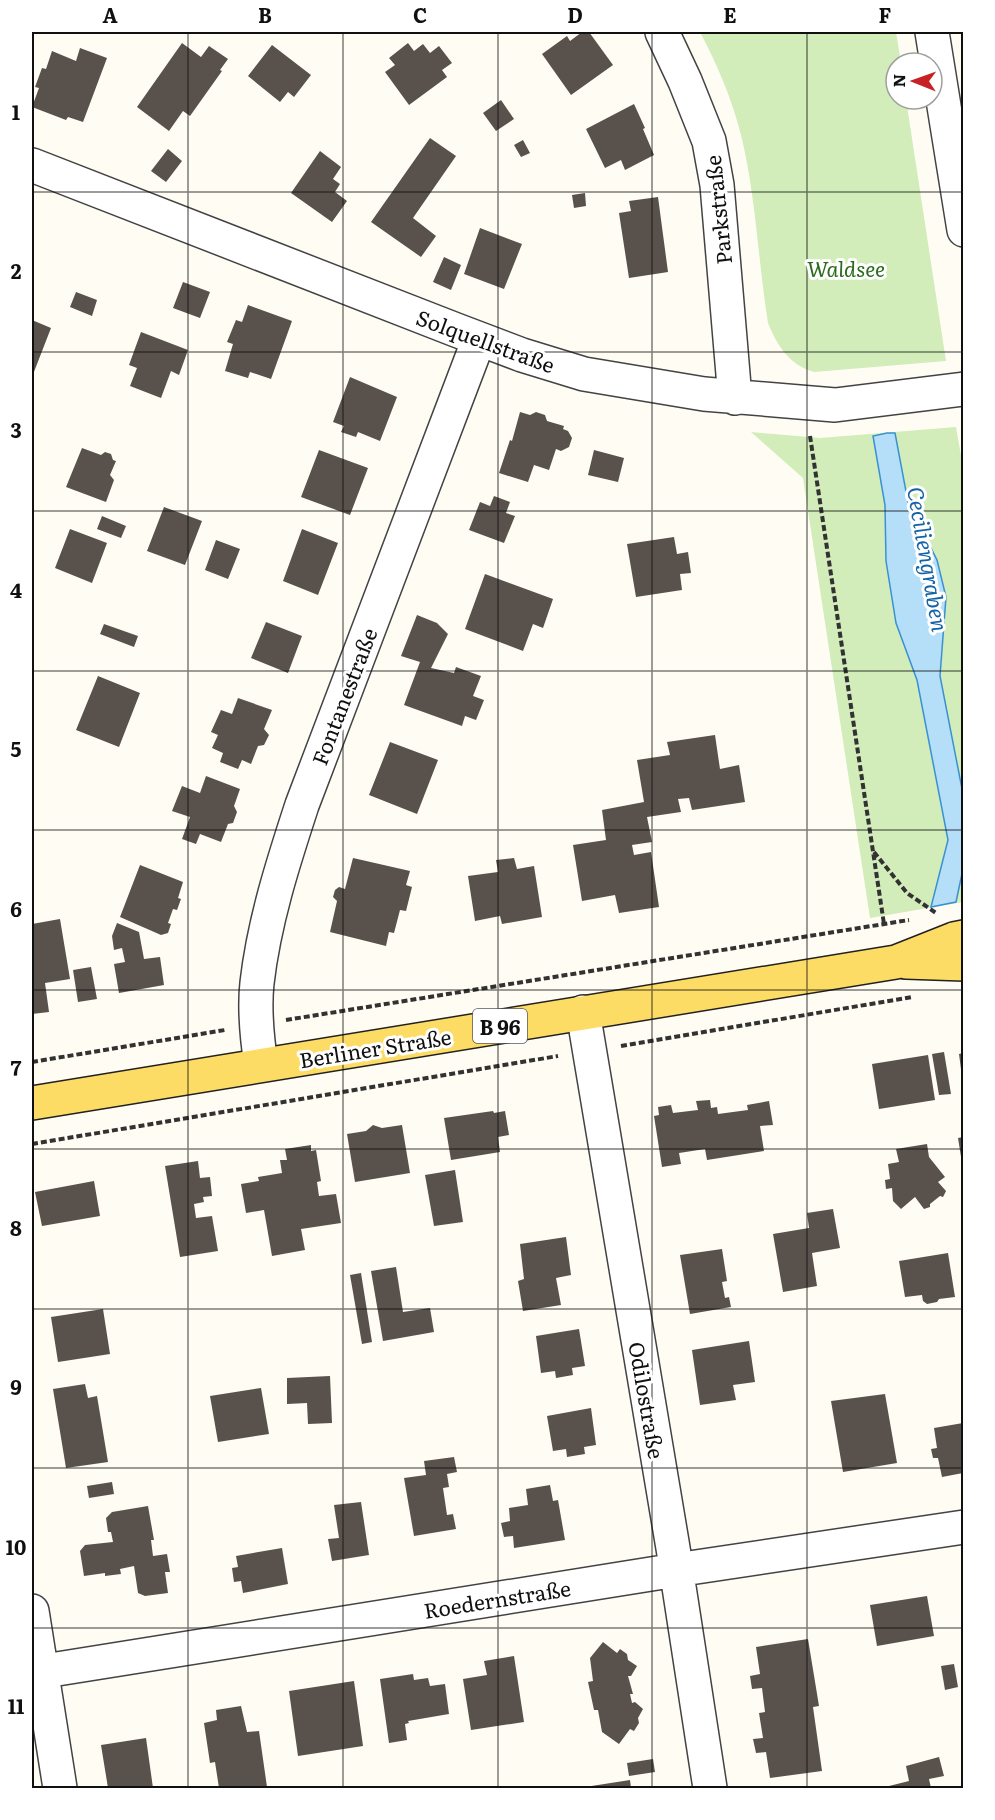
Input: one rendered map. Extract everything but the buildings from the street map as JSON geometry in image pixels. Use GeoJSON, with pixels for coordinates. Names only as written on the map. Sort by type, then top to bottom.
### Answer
{"type":"FeatureCollection","features":[{"type":"Feature","properties":{"kind":"main road","name":"Berliner Straße"},"geometry":{"type":"LineString","coordinates":[[896,962],[954,939],[963,938]]}},
{"type":"Feature","properties":{"kind":"main road","name":"Berliner Straße"},"geometry":{"type":"LineString","coordinates":[[32,1103],[896,962],[963,964]]}},
{"type":"Feature","properties":{"kind":"street","name":"Parkstraße"},"geometry":{"type":"LineString","coordinates":[[663,32],[709,141],[717,185],[735,398]]}},
{"type":"Feature","properties":{"kind":"street"},"geometry":{"type":"LineString","coordinates":[[932,32],[963,230]]}},
{"type":"Feature","properties":{"kind":"street","name":"Solquellstraße"},"geometry":{"type":"LineString","coordinates":[[32,165],[479,339],[584,374],[654,387],[735,398],[808,404],[835,405],[963,389]]}},
{"type":"Feature","properties":{"kind":"street","name":"Fontanestraße"},"geometry":{"type":"LineString","coordinates":[[261,1065],[256,1025],[257,984],[265,934],[281,869],[306,793],[479,339]]}},
{"type":"Feature","properties":{"kind":"street","name":"Odilostraße"},"geometry":{"type":"LineString","coordinates":[[583,1012],[676,1569],[710,1788]]}},
{"type":"Feature","properties":{"kind":"street","name":"Roedernstraße"},"geometry":{"type":"LineString","coordinates":[[36,1672],[676,1569],[963,1527]]}},
{"type":"Feature","properties":{"kind":"street"},"geometry":{"type":"LineString","coordinates":[[32,1611],[36,1672],[60,1788]]}},
{"type":"Feature","properties":{"kind":"path"},"geometry":{"type":"LineString","coordinates":[[808,404],[810,451],[884,924]]}},
{"type":"Feature","properties":{"kind":"path"},"geometry":{"type":"LineString","coordinates":[[872,850],[908,893],[939,915],[928,917]]}},
{"type":"Feature","properties":{"kind":"path"},"geometry":{"type":"LineString","coordinates":[[277,1021],[917,919]]}},
{"type":"Feature","properties":{"kind":"path"},"geometry":{"type":"LineString","coordinates":[[620,1046],[918,996]]}},
{"type":"Feature","properties":{"kind":"path"},"geometry":{"type":"LineString","coordinates":[[32,1062],[232,1029]]}},
{"type":"Feature","properties":{"kind":"path"},"geometry":{"type":"LineString","coordinates":[[32,1144],[559,1056]]}},
{"type":"Feature","properties":{"kind":"green space","name":"Waldsee"},"geometry":{"type":"Polygon","coordinates":[[[700,32],[896,32],[899,51],[884,51],[884,111],[908,111],[946,361],[814,372],[805,369],[785,353],[768,323],[750,181],[741,135],[724,82],[700,32]]]}},
{"type":"Feature","properties":{"kind":"green space"},"geometry":{"type":"Polygon","coordinates":[[[956,427],[964,473],[963,799],[940,676],[946,597],[937,560],[908,502],[895,433],[873,436],[885,505],[886,561],[896,623],[917,680],[948,840],[931,906],[956,902],[963,869],[963,902],[870,918],[803,478],[751,432],[820,438],[956,427]]]}},
{"type":"Feature","properties":{"kind":"water","name":"Ceciliengraben"},"geometry":{"type":"Polygon","coordinates":[[[895,433],[908,502],[937,560],[946,597],[940,676],[964,799],[963,869],[956,902],[931,907],[948,840],[917,680],[896,623],[886,561],[885,505],[873,436],[895,433]]]}}]}
